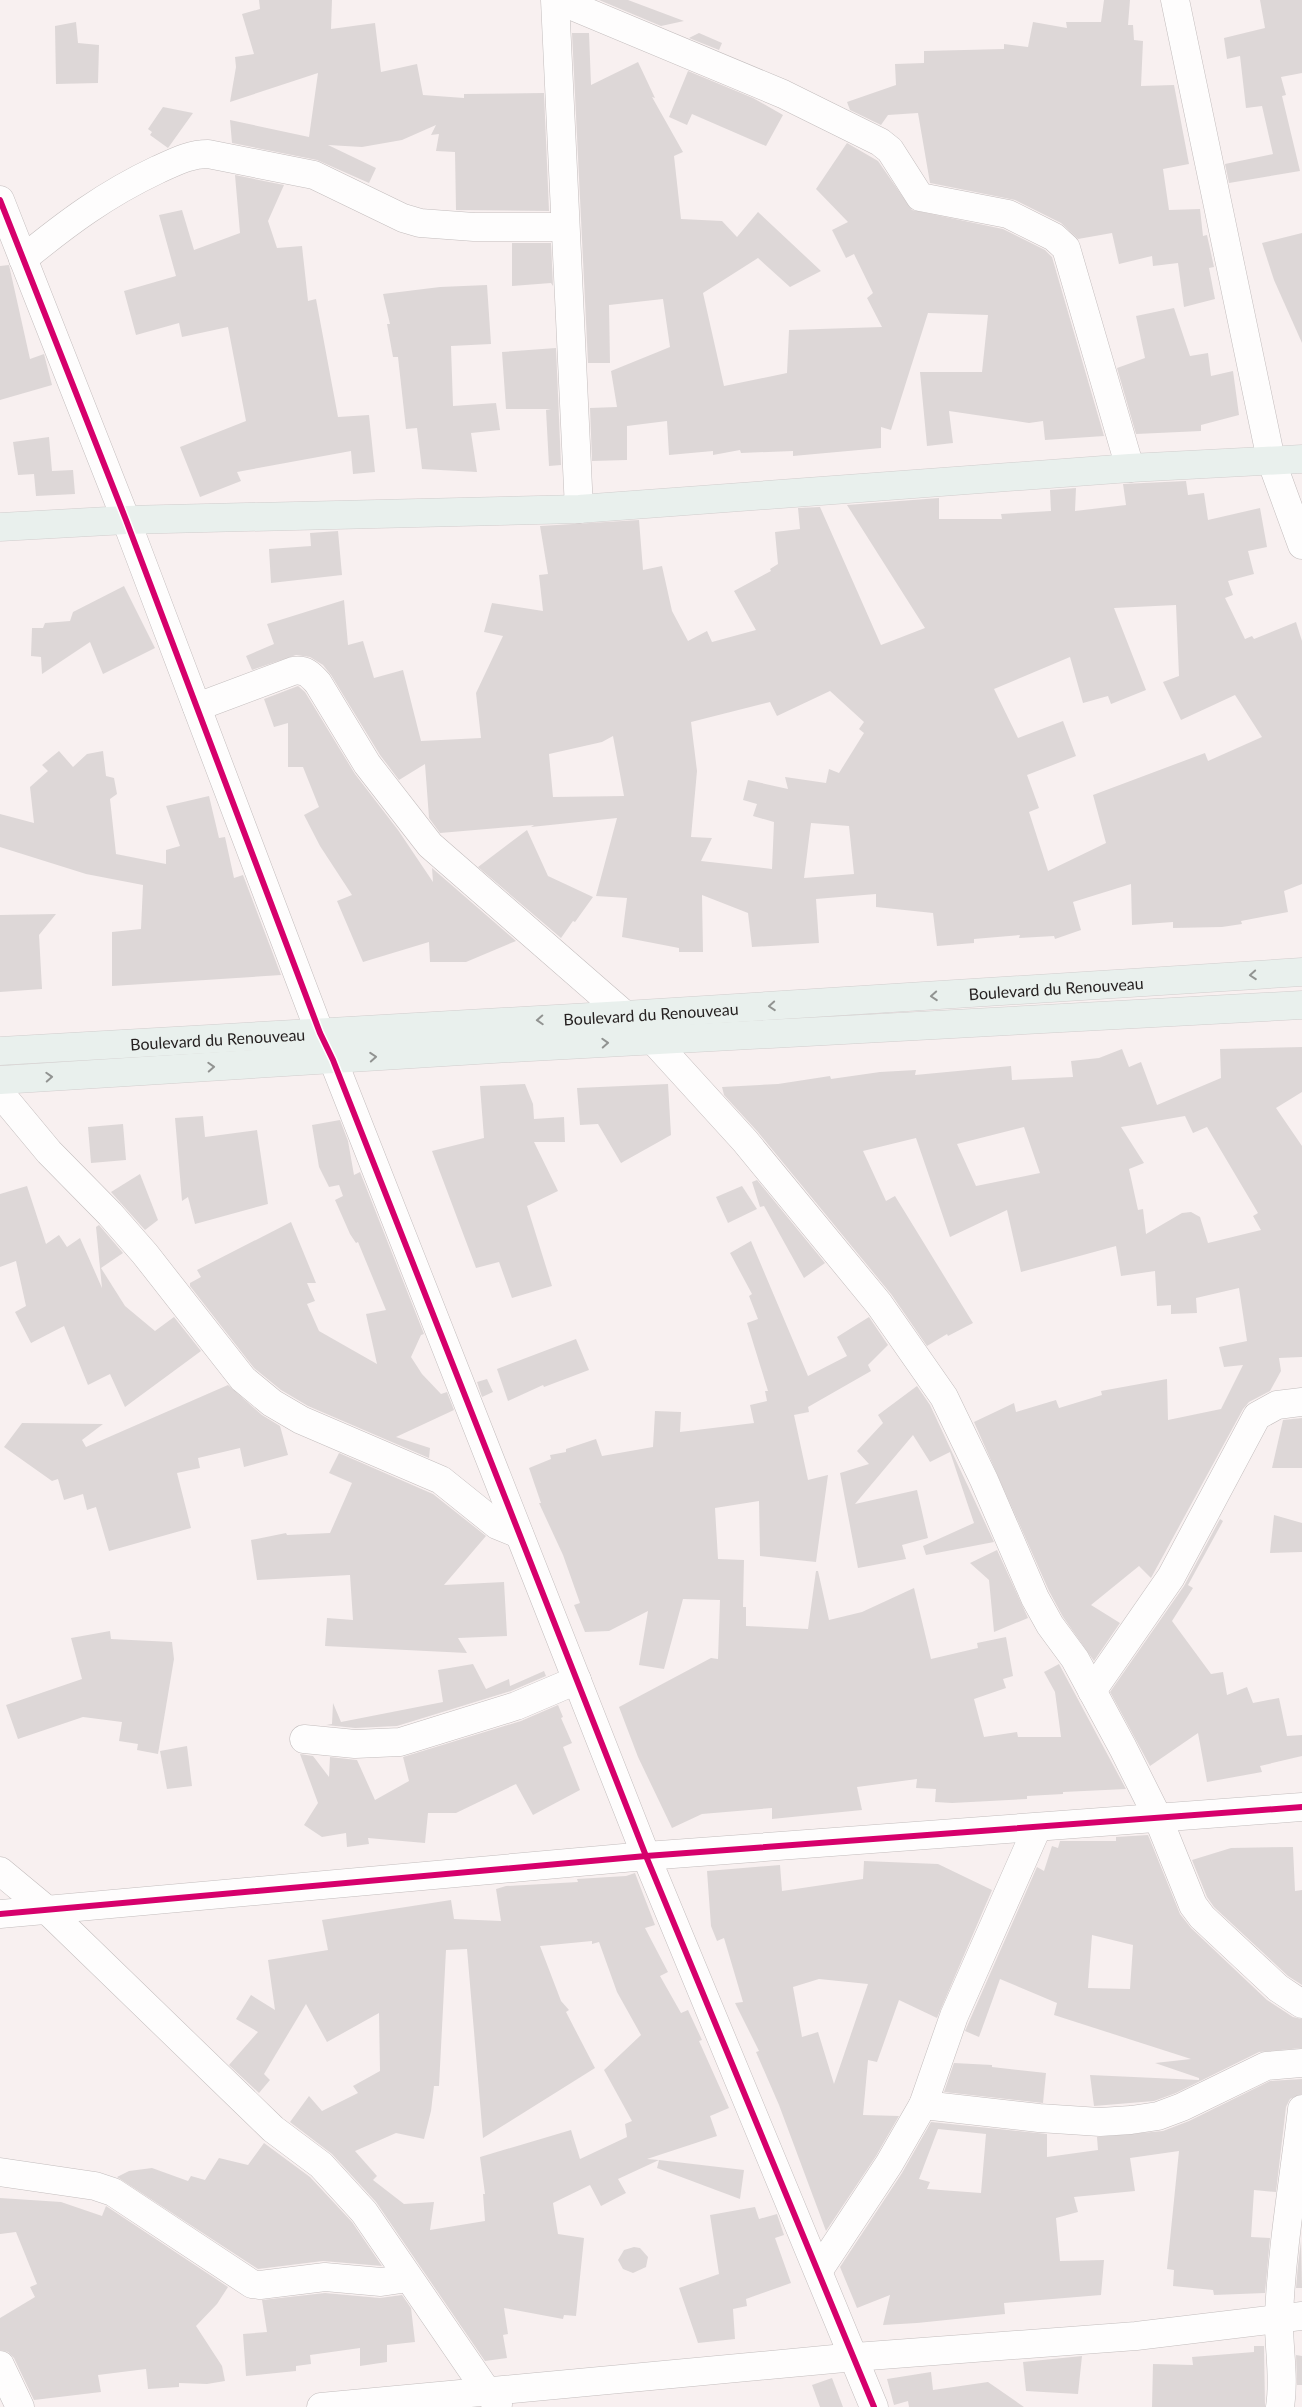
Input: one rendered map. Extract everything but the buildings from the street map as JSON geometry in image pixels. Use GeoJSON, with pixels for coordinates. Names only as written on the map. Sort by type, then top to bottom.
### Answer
{"type":"FeatureCollection","features":[{"type":"Feature","properties":{"kind":"main road"},"geometry":{"type":"LineString","coordinates":[[0,527],[126,520],[579,509],[1130,468],[1302,459]]}},
{"type":"Feature","properties":{"kind":"main road","name":"Boulevard du Renouveau"},"geometry":{"type":"LineString","coordinates":[[0,1051],[625,1015],[1302,972]]}},
{"type":"Feature","properties":{"kind":"main road","name":"Boulevard du Renouveau"},"geometry":{"type":"LineString","coordinates":[[0,1080],[653,1040],[1302,1005]]}},
{"type":"Feature","properties":{"kind":"street"},"geometry":{"type":"LineString","coordinates":[[579,509],[557,0],[783,94],[880,142],[890,150],[920,196],[1008,214],[1054,237],[1066,248],[1130,468]]}},
{"type":"Feature","properties":{"kind":"street"},"geometry":{"type":"LineString","coordinates":[[1175,0],[1272,460],[1302,545]]}},
{"type":"Feature","properties":{"kind":"street"},"geometry":{"type":"LineString","coordinates":[[23,259],[75,216],[138,179],[192,154],[208,154],[314,175],[403,218],[420,223],[474,227],[566,228]]}},
{"type":"Feature","properties":{"kind":"street"},"geometry":{"type":"LineString","coordinates":[[0,200],[126,520],[320,1033],[333,1060],[646,1856],[819,2270],[874,2407]]}},
{"type":"Feature","properties":{"kind":"street"},"geometry":{"type":"LineString","coordinates":[[197,707],[292,671],[301,670],[310,674],[318,683],[367,764],[430,845],[625,1015]]}},
{"type":"Feature","properties":{"kind":"street"},"geometry":{"type":"LineString","coordinates":[[653,1040],[745,1141],[879,1304],[944,1397],[984,1480],[1035,1598],[1050,1624],[1075,1659],[1158,1818],[1187,1893],[1202,1918],[1278,1988],[1302,2004]]}},
{"type":"Feature","properties":{"kind":"street"},"geometry":{"type":"LineString","coordinates":[[0,1093],[49,1152],[110,1214],[145,1254],[243,1379],[272,1403],[301,1420],[441,1480],[498,1525],[519,1534]]}},
{"type":"Feature","properties":{"kind":"street"},"geometry":{"type":"LineString","coordinates":[[1092,1691],[1171,1577],[1257,1416],[1277,1405],[1302,1402]]}},
{"type":"Feature","properties":{"kind":"street"},"geometry":{"type":"LineString","coordinates":[[304,1739],[355,1744],[400,1742],[516,1706],[577,1680]]}},
{"type":"Feature","properties":{"kind":"street"},"geometry":{"type":"LineString","coordinates":[[0,1914],[646,1856],[1302,1807]]}},
{"type":"Feature","properties":{"kind":"street"},"geometry":{"type":"LineString","coordinates":[[819,2270],[889,2164],[923,2105],[954,2016],[1037,1828]]}},
{"type":"Feature","properties":{"kind":"street"},"geometry":{"type":"LineString","coordinates":[[0,1872],[47,1910],[273,2129],[321,2165],[364,2212],[494,2400]]}},
{"type":"Feature","properties":{"kind":"street"},"geometry":{"type":"LineString","coordinates":[[923,2105],[1039,2118],[1100,2122],[1131,2120],[1158,2116],[1182,2107],[1266,2066],[1302,2063]]}},
{"type":"Feature","properties":{"kind":"street"},"geometry":{"type":"LineString","coordinates":[[1280,2407],[1282,2352],[1290,2317],[1285,2227],[1302,2110]]}},
{"type":"Feature","properties":{"kind":"street"},"geometry":{"type":"LineString","coordinates":[[0,2172],[95,2186],[113,2192],[252,2284],[260,2285],[325,2277],[381,2282],[408,2278]]}},
{"type":"Feature","properties":{"kind":"street"},"geometry":{"type":"LineString","coordinates":[[321,2407],[494,2400],[855,2357],[1136,2336],[1290,2317]]}},
{"type":"Feature","properties":{"kind":"street"},"geometry":{"type":"LineString","coordinates":[[0,2365],[20,2407]]}},
{"type":"Feature","properties":{"kind":"cycle path"},"geometry":{"type":"LineString","coordinates":[[0,200],[126,520],[320,1033],[333,1060],[646,1856],[874,2407]]}},
{"type":"Feature","properties":{"kind":"cycle path"},"geometry":{"type":"LineString","coordinates":[[0,1914],[646,1856],[1302,1807]]}}]}
